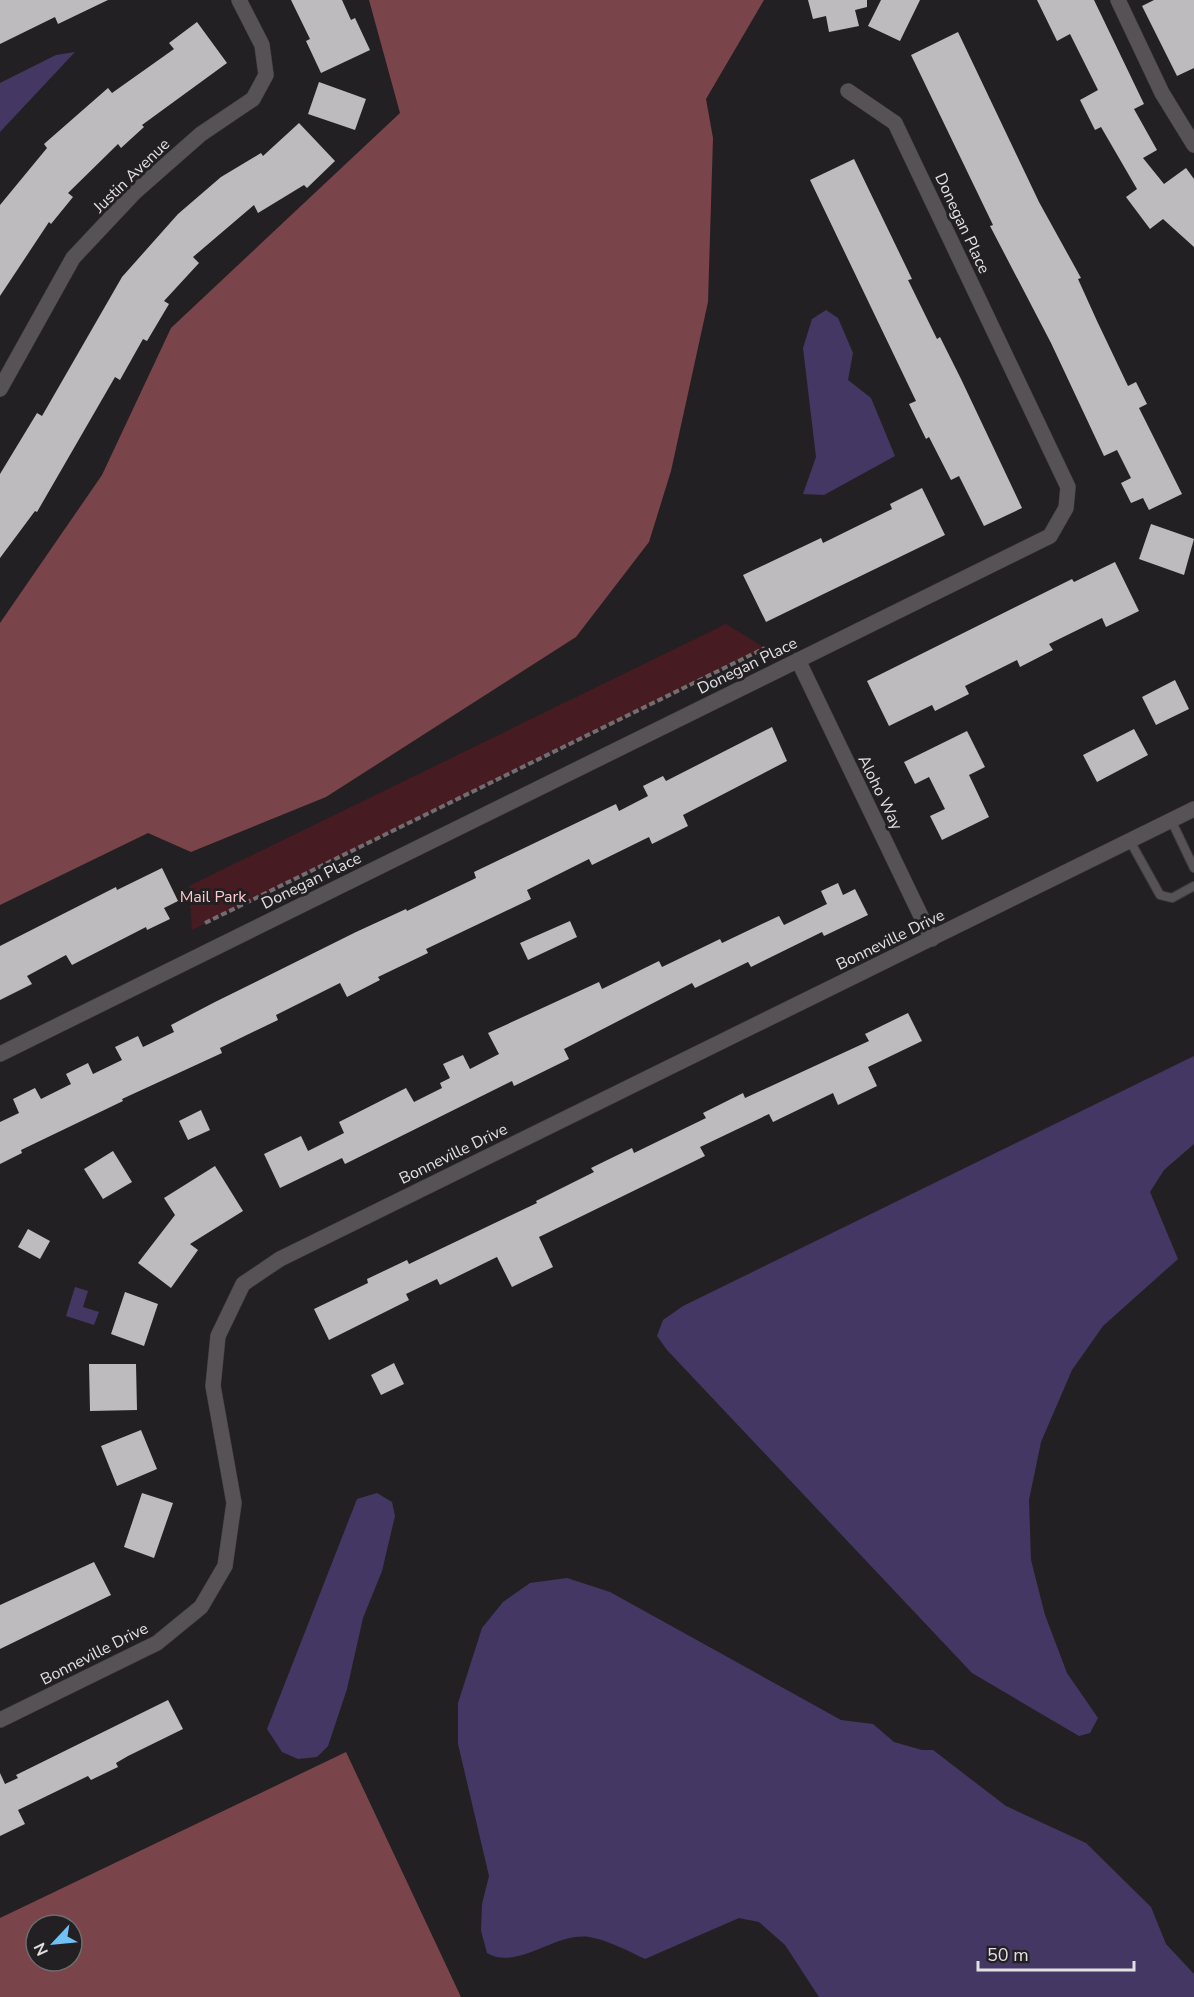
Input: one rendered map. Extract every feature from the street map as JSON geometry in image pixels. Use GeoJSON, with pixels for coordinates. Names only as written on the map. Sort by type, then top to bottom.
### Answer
{"type":"FeatureCollection","features":[{"type":"Feature","properties":{"kind":"street","name":"Justin Avenue"},"geometry":{"type":"LineString","coordinates":[[0,389],[73,258],[135,192],[201,134],[253,99],[266,75],[262,45],[239,0]]}},
{"type":"Feature","properties":{"kind":"street"},"geometry":{"type":"LineString","coordinates":[[1118,0],[1162,93],[1194,145]]}},
{"type":"Feature","properties":{"kind":"street","name":"Donegan Place"},"geometry":{"type":"LineString","coordinates":[[0,1054],[1050,537],[1066,507],[1068,487],[895,123],[848,91]]}},
{"type":"Feature","properties":{"kind":"street","name":"Aloho Way"},"geometry":{"type":"LineString","coordinates":[[798,660],[932,939]]}},
{"type":"Feature","properties":{"kind":"street","name":"Bonneville Drive"},"geometry":{"type":"LineString","coordinates":[[0,1720],[157,1643],[201,1607],[225,1566],[234,1503],[213,1386],[218,1336],[243,1284],[280,1258],[1194,809]]}},
{"type":"Feature","properties":{"kind":"lane"},"geometry":{"type":"LineString","coordinates":[[1171,820],[1194,868]]}},
{"type":"Feature","properties":{"kind":"lane"},"geometry":{"type":"LineString","coordinates":[[1130,841],[1160,895],[1172,898],[1194,886]]}},
{"type":"Feature","properties":{"kind":"path"},"geometry":{"type":"LineString","coordinates":[[205,923],[765,648]]}},
{"type":"Feature","properties":{"kind":"green space","name":"Mail Park"},"geometry":{"type":"Polygon","coordinates":[[[726,624],[765,648],[192,930],[189,886],[726,624]]]}},
{"type":"Feature","properties":{"kind":"shaded area"},"geometry":{"type":"Polygon","coordinates":[[[369,0],[764,0],[706,99],[713,138],[708,302],[671,471],[649,542],[576,637],[326,797],[191,852],[148,833],[0,905],[0,623],[102,475],[171,328],[400,113],[369,0]]]}},
{"type":"Feature","properties":{"kind":"shaded area"},"geometry":{"type":"Polygon","coordinates":[[[75,52],[0,132],[0,83],[56,55],[75,52]]]}},
{"type":"Feature","properties":{"kind":"shaded area"},"geometry":{"type":"Polygon","coordinates":[[[826,310],[838,318],[853,353],[848,380],[871,398],[895,456],[824,495],[803,494],[816,457],[803,348],[812,319],[826,310]]]}},
{"type":"Feature","properties":{"kind":"shaded area"},"geometry":{"type":"Polygon","coordinates":[[[1194,1056],[1194,1144],[1164,1170],[1150,1192],[1178,1259],[1103,1326],[1072,1370],[1041,1442],[1029,1500],[1031,1560],[1045,1615],[1067,1673],[1098,1718],[1090,1733],[1079,1736],[972,1673],[667,1350],[657,1336],[663,1320],[683,1306],[1194,1056]]]}},
{"type":"Feature","properties":{"kind":"shaded area"},"geometry":{"type":"Polygon","coordinates":[[[75,1287],[88,1291],[83,1307],[99,1312],[94,1325],[66,1316],[75,1287]]]}},
{"type":"Feature","properties":{"kind":"shaded area"},"geometry":{"type":"Polygon","coordinates":[[[377,1493],[392,1502],[395,1516],[382,1571],[363,1618],[347,1689],[328,1746],[317,1757],[298,1759],[282,1752],[267,1729],[357,1499],[377,1493]]]}},
{"type":"Feature","properties":{"kind":"shaded area"},"geometry":{"type":"Polygon","coordinates":[[[567,1578],[610,1592],[841,1720],[873,1724],[894,1742],[922,1750],[933,1750],[1006,1806],[1086,1843],[1151,1907],[1166,1944],[1194,1974],[1194,1997],[819,1997],[785,1945],[759,1922],[739,1918],[645,1959],[611,1943],[589,1937],[563,1940],[524,1955],[499,1957],[487,1953],[481,1931],[482,1904],[489,1876],[458,1744],[458,1703],[482,1628],[503,1602],[530,1583],[567,1578]]]}},
{"type":"Feature","properties":{"kind":"shaded area"},"geometry":{"type":"Polygon","coordinates":[[[346,1752],[461,1997],[0,1997],[0,1918],[346,1752]]]}},
{"type":"Feature","properties":{"kind":"building"},"geometry":{"type":"Polygon","coordinates":[[[0,0],[108,0],[58,24],[55,17],[0,44],[0,0]]]}},
{"type":"Feature","properties":{"kind":"building"},"geometry":{"type":"Polygon","coordinates":[[[291,0],[342,0],[351,20],[355,18],[370,50],[321,73],[306,41],[310,39],[291,0]]]}},
{"type":"Feature","properties":{"kind":"building"},"geometry":{"type":"Polygon","coordinates":[[[808,0],[867,0],[867,7],[855,10],[859,26],[829,32],[826,16],[813,19],[808,0]]]}},
{"type":"Feature","properties":{"kind":"building"},"geometry":{"type":"Polygon","coordinates":[[[881,0],[920,0],[900,41],[868,26],[881,0]]]}},
{"type":"Feature","properties":{"kind":"building"},"geometry":{"type":"Polygon","coordinates":[[[1037,0],[1094,0],[1144,104],[1134,109],[1157,150],[1143,158],[1164,184],[1186,168],[1194,179],[1194,247],[1163,219],[1150,229],[1126,197],[1137,189],[1101,127],[1095,130],[1080,100],[1098,90],[1070,34],[1057,41],[1037,0]]]}},
{"type":"Feature","properties":{"kind":"building"},"geometry":{"type":"Polygon","coordinates":[[[1154,0],[1194,0],[1194,68],[1177,76],[1142,6],[1154,0]]]}},
{"type":"Feature","properties":{"kind":"building"},"geometry":{"type":"Polygon","coordinates":[[[197,22],[227,63],[142,125],[144,127],[121,148],[118,144],[68,193],[73,197],[51,224],[49,222],[0,296],[0,205],[47,148],[44,144],[108,88],[112,93],[174,49],[169,43],[197,22]]]}},
{"type":"Feature","properties":{"kind":"building"},"geometry":{"type":"Polygon","coordinates":[[[958,32],[1039,202],[1081,278],[1078,279],[1128,386],[1136,382],[1147,404],[1139,408],[1182,494],[1149,510],[1143,498],[1131,503],[1121,483],[1131,478],[1117,450],[1104,456],[1051,343],[990,226],[993,225],[911,55],[958,32]]]}},
{"type":"Feature","properties":{"kind":"building"},"geometry":{"type":"Polygon","coordinates":[[[319,82],[366,99],[355,130],[308,114],[319,82]]]}},
{"type":"Feature","properties":{"kind":"building"},"geometry":{"type":"Polygon","coordinates":[[[299,123],[335,161],[307,188],[304,185],[258,213],[254,205],[193,257],[199,263],[164,301],[169,304],[147,341],[143,339],[120,380],[115,377],[37,512],[35,511],[0,558],[0,474],[37,413],[42,416],[122,277],[178,214],[221,177],[261,153],[263,156],[299,123]]]}},
{"type":"Feature","properties":{"kind":"building"},"geometry":{"type":"Polygon","coordinates":[[[854,159],[912,279],[908,280],[937,339],[940,337],[961,379],[1022,508],[984,526],[959,476],[951,480],[929,437],[926,439],[909,404],[916,401],[810,180],[854,159]]]}},
{"type":"Feature","properties":{"kind":"building"},"geometry":{"type":"Polygon","coordinates":[[[922,488],[945,535],[766,622],[743,575],[821,538],[823,543],[892,509],[890,504],[922,488]]]}},
{"type":"Feature","properties":{"kind":"building"},"geometry":{"type":"Polygon","coordinates":[[[1151,524],[1194,539],[1184,575],[1139,559],[1151,524]]]}},
{"type":"Feature","properties":{"kind":"building"},"geometry":{"type":"Polygon","coordinates":[[[1115,562],[1139,611],[1106,627],[1102,618],[1049,644],[1053,650],[1020,667],[1017,660],[965,686],[969,694],[935,711],[932,705],[889,726],[867,681],[1072,579],[1074,582],[1115,562]]]}},
{"type":"Feature","properties":{"kind":"building"},"geometry":{"type":"Polygon","coordinates":[[[1175,680],[1189,709],[1156,725],[1142,697],[1175,680]]]}},
{"type":"Feature","properties":{"kind":"building"},"geometry":{"type":"Polygon","coordinates":[[[772,727],[787,761],[683,815],[688,826],[652,844],[649,837],[592,865],[589,859],[527,890],[531,899],[426,949],[428,953],[378,977],[380,980],[347,997],[340,983],[276,1015],[278,1020],[220,1048],[222,1053],[122,1099],[123,1101],[21,1150],[22,1153],[0,1164],[0,1122],[19,1113],[13,1099],[35,1088],[41,1099],[71,1084],[66,1074],[88,1063],[93,1074],[122,1060],[115,1047],[138,1036],[143,1047],[174,1032],[171,1025],[215,1002],[356,932],[476,878],[474,872],[616,804],[619,811],[648,796],[643,786],[663,776],[666,781],[772,727]]]}},
{"type":"Feature","properties":{"kind":"building"},"geometry":{"type":"Polygon","coordinates":[[[1134,729],[1148,755],[1097,782],[1083,755],[1134,729]]]}},
{"type":"Feature","properties":{"kind":"building"},"geometry":{"type":"Polygon","coordinates":[[[967,731],[985,767],[969,775],[989,817],[942,840],[930,816],[945,809],[929,777],[915,784],[904,762],[967,731]]]}},
{"type":"Feature","properties":{"kind":"building"},"geometry":{"type":"Polygon","coordinates":[[[162,868],[178,901],[164,908],[170,919],[147,930],[146,927],[72,965],[66,955],[27,976],[32,984],[0,1000],[0,946],[116,887],[117,890],[162,868]]]}},
{"type":"Feature","properties":{"kind":"building"},"geometry":{"type":"Polygon","coordinates":[[[838,883],[843,895],[855,889],[868,915],[824,936],[822,932],[751,967],[748,962],[695,988],[692,983],[564,1049],[569,1059],[514,1086],[512,1081],[345,1164],[342,1158],[280,1188],[264,1154],[301,1136],[308,1151],[344,1133],[339,1122],[406,1088],[414,1102],[442,1088],[440,1083],[450,1078],[443,1064],[463,1055],[470,1069],[499,1054],[488,1033],[599,982],[602,989],[659,961],[662,967],[720,939],[722,943],[779,916],[784,925],[827,904],[821,891],[838,883]]]}},
{"type":"Feature","properties":{"kind":"building"},"geometry":{"type":"Polygon","coordinates":[[[570,921],[577,937],[528,960],[520,943],[570,921]]]}},
{"type":"Feature","properties":{"kind":"building"},"geometry":{"type":"Polygon","coordinates":[[[908,1013],[922,1041],[868,1067],[877,1086],[838,1105],[833,1093],[773,1122],[769,1114],[700,1147],[705,1156],[539,1237],[553,1267],[512,1287],[497,1257],[440,1285],[437,1279],[406,1294],[409,1300],[329,1340],[314,1309],[368,1283],[367,1279],[407,1260],[409,1264],[537,1203],[536,1201],[594,1172],[591,1168],[632,1148],[634,1153],[706,1118],[703,1113],[743,1093],[745,1098],[869,1041],[865,1034],[908,1013]]]}},
{"type":"Feature","properties":{"kind":"building"},"geometry":{"type":"Polygon","coordinates":[[[201,1110],[210,1130],[188,1140],[179,1121],[201,1110]]]}},
{"type":"Feature","properties":{"kind":"building"},"geometry":{"type":"Polygon","coordinates":[[[113,1151],[132,1182],[103,1199],[84,1169],[113,1151]]]}},
{"type":"Feature","properties":{"kind":"building"},"geometry":{"type":"Polygon","coordinates":[[[215,1166],[243,1211],[190,1244],[198,1250],[171,1288],[138,1263],[175,1215],[164,1198],[215,1166]]]}},
{"type":"Feature","properties":{"kind":"building"},"geometry":{"type":"Polygon","coordinates":[[[28,1229],[50,1241],[40,1259],[18,1247],[28,1229]]]}},
{"type":"Feature","properties":{"kind":"building"},"geometry":{"type":"Polygon","coordinates":[[[125,1292],[158,1304],[144,1346],[111,1334],[125,1292]]]}},
{"type":"Feature","properties":{"kind":"building"},"geometry":{"type":"Polygon","coordinates":[[[394,1363],[404,1384],[381,1395],[371,1375],[394,1363]]]}},
{"type":"Feature","properties":{"kind":"building"},"geometry":{"type":"Polygon","coordinates":[[[89,1364],[136,1364],[137,1410],[90,1411],[89,1364]]]}},
{"type":"Feature","properties":{"kind":"building"},"geometry":{"type":"Polygon","coordinates":[[[141,1430],[157,1469],[117,1486],[101,1446],[141,1430]]]}},
{"type":"Feature","properties":{"kind":"building"},"geometry":{"type":"Polygon","coordinates":[[[142,1493],[173,1503],[154,1558],[124,1547],[142,1493]]]}},
{"type":"Feature","properties":{"kind":"building"},"geometry":{"type":"Polygon","coordinates":[[[94,1562],[111,1595],[0,1649],[0,1605],[94,1562]]]}},
{"type":"Feature","properties":{"kind":"building"},"geometry":{"type":"Polygon","coordinates":[[[168,1700],[183,1729],[116,1763],[118,1767],[91,1780],[88,1776],[18,1810],[25,1824],[0,1836],[0,1773],[5,1784],[18,1778],[16,1775],[168,1700]]]}}]}
